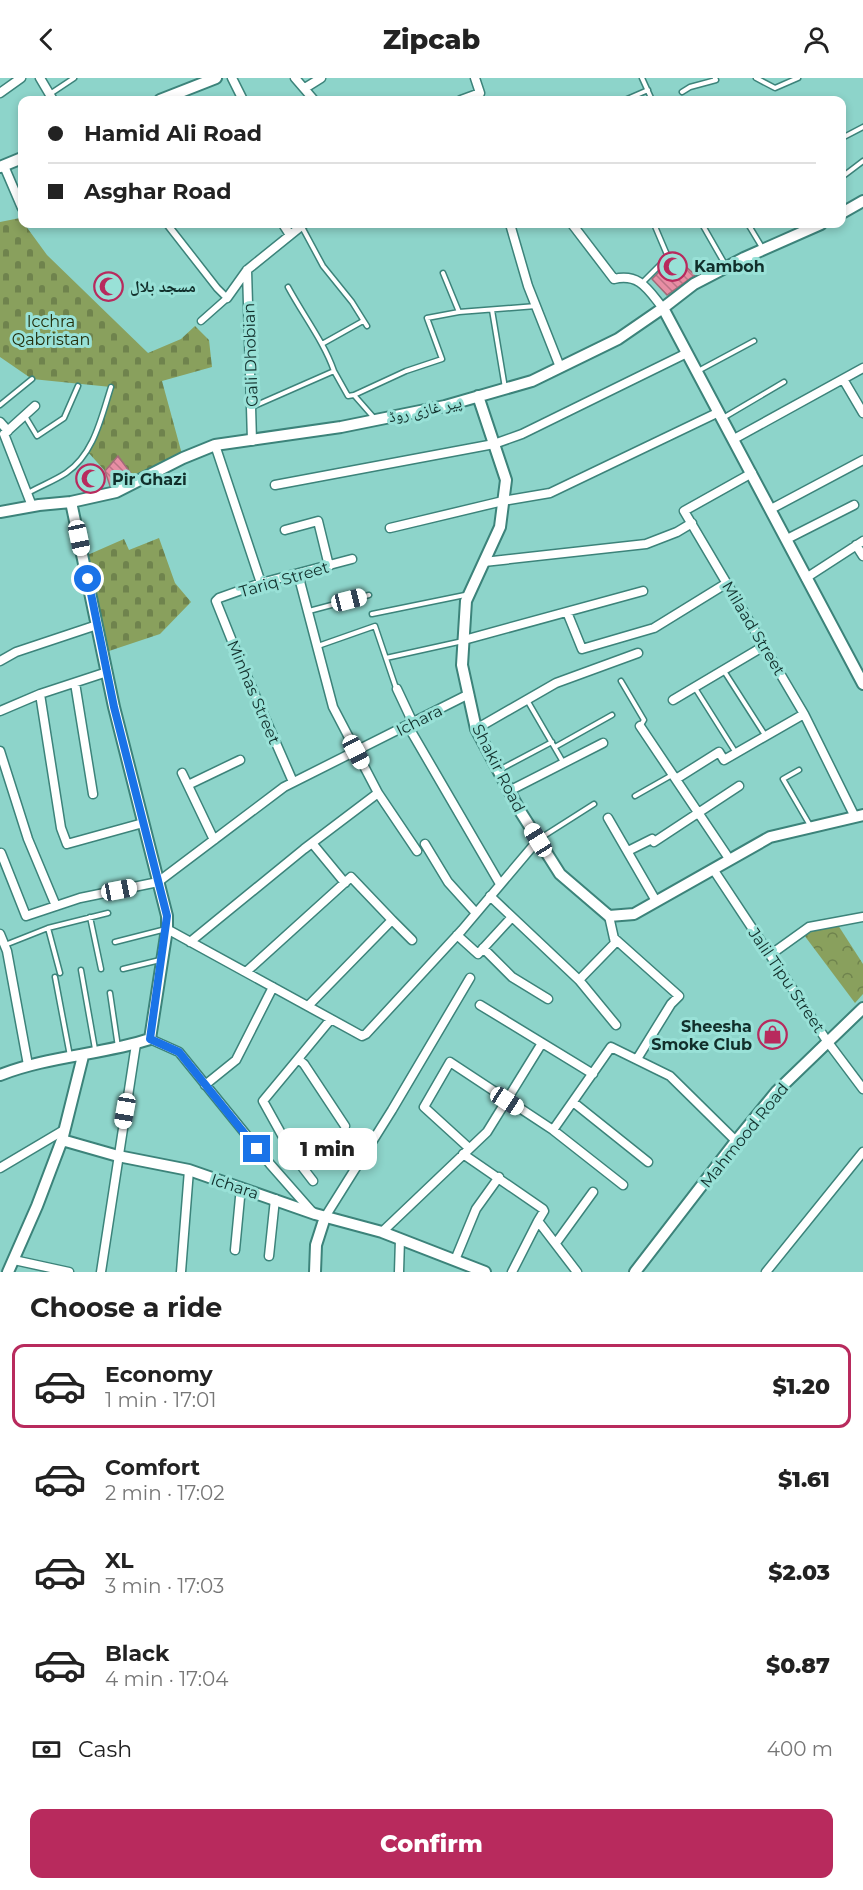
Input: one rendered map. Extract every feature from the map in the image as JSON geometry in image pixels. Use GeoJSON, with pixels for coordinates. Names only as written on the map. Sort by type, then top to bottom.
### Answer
{"type":"FeatureCollection","features":[{"type":"Feature","properties":{"kind":"street"},"geometry":{"type":"LineString","coordinates":[[0,93],[21,78]]}},
{"type":"Feature","properties":{"kind":"street"},"geometry":{"type":"LineString","coordinates":[[40,78],[51,96]]}},
{"type":"Feature","properties":{"kind":"street"},"geometry":{"type":"LineString","coordinates":[[170,96],[216,78]]}},
{"type":"Feature","properties":{"kind":"street"},"geometry":{"type":"LineString","coordinates":[[232,78],[241,96]]}},
{"type":"Feature","properties":{"kind":"street"},"geometry":{"type":"LineString","coordinates":[[295,78],[311,96]]}},
{"type":"Feature","properties":{"kind":"street"},"geometry":{"type":"LineString","coordinates":[[305,88],[321,78]]}},
{"type":"Feature","properties":{"kind":"street"},"geometry":{"type":"LineString","coordinates":[[472,96],[480,93],[475,78]]}},
{"type":"Feature","properties":{"kind":"street"},"geometry":{"type":"LineString","coordinates":[[18,160],[2,166],[18,200]]}},
{"type":"Feature","properties":{"kind":"street"},"geometry":{"type":"LineString","coordinates":[[846,209],[863,201]]}},
{"type":"Feature","properties":{"kind":"street"},"geometry":{"type":"LineString","coordinates":[[170,228],[217,288],[227,297]]}},
{"type":"Feature","properties":{"kind":"street"},"geometry":{"type":"LineString","coordinates":[[286,228],[290,235]]}},
{"type":"Feature","properties":{"kind":"street"},"geometry":{"type":"LineString","coordinates":[[201,321],[227,297],[247,270],[299,228]]}},
{"type":"Feature","properties":{"kind":"street"},"geometry":{"type":"LineString","coordinates":[[511,228],[560,367]]}},
{"type":"Feature","properties":{"kind":"street"},"geometry":{"type":"LineString","coordinates":[[575,228],[614,279],[630,277],[642,283],[663,308],[863,684]]}},
{"type":"Feature","properties":{"kind":"street","name":"پیر غازی روڈ"},"geometry":{"type":"LineString","coordinates":[[0,512],[71,502],[116,492],[183,458],[215,445],[341,427],[445,406],[532,381],[618,339],[694,284],[812,228]]}},
{"type":"Feature","properties":{"kind":"street","name":"Gali Dhobian"},"geometry":{"type":"LineString","coordinates":[[247,270],[252,441]]}},
{"type":"Feature","properties":{"kind":"street"},"geometry":{"type":"LineString","coordinates":[[275,485],[494,444],[522,434],[687,353]]}},
{"type":"Feature","properties":{"kind":"street"},"geometry":{"type":"LineString","coordinates":[[734,439],[863,368]]}},
{"type":"Feature","properties":{"kind":"street"},"geometry":{"type":"LineString","coordinates":[[843,379],[863,413]]}},
{"type":"Feature","properties":{"kind":"street","name":"Shakir Road"},"geometry":{"type":"LineString","coordinates":[[478,396],[506,480],[500,527],[466,600],[462,665],[476,729],[509,791],[560,874],[609,916]]}},
{"type":"Feature","properties":{"kind":"street"},"geometry":{"type":"LineString","coordinates":[[32,506],[4,434],[35,406]]}},
{"type":"Feature","properties":{"kind":"street"},"geometry":{"type":"LineString","coordinates":[[390,528],[503,501],[550,493],[721,415]]}},
{"type":"Feature","properties":{"kind":"street"},"geometry":{"type":"LineString","coordinates":[[0,422],[8,431]]}},
{"type":"Feature","properties":{"kind":"street"},"geometry":{"type":"LineString","coordinates":[[215,445],[261,583]]}},
{"type":"Feature","properties":{"kind":"street"},"geometry":{"type":"LineString","coordinates":[[771,509],[863,459]]}},
{"type":"Feature","properties":{"kind":"street"},"geometry":{"type":"LineString","coordinates":[[484,562],[646,544],[677,532],[692,523],[684,511],[752,473]]}},
{"type":"Feature","properties":{"kind":"street"},"geometry":{"type":"LineString","coordinates":[[71,502],[107,672],[167,916],[150,1039]]}},
{"type":"Feature","properties":{"kind":"street"},"geometry":{"type":"LineString","coordinates":[[787,539],[854,505]]}},
{"type":"Feature","properties":{"kind":"street"},"geometry":{"type":"LineString","coordinates":[[285,530],[318,521],[329,566]]}},
{"type":"Feature","properties":{"kind":"street","name":"Milaad Street"},"geometry":{"type":"LineString","coordinates":[[692,523],[804,714],[859,816]]}},
{"type":"Feature","properties":{"kind":"street"},"geometry":{"type":"LineString","coordinates":[[806,578],[860,543],[863,556]]}},
{"type":"Feature","properties":{"kind":"street","name":"Tariq Street"},"geometry":{"type":"LineString","coordinates":[[216,601],[261,583],[352,559]]}},
{"type":"Feature","properties":{"kind":"street"},"geometry":{"type":"LineString","coordinates":[[298,574],[333,706],[378,793],[417,851]]}},
{"type":"Feature","properties":{"kind":"street"},"geometry":{"type":"LineString","coordinates":[[567,612],[582,649],[654,628],[727,583]]}},
{"type":"Feature","properties":{"kind":"street"},"geometry":{"type":"LineString","coordinates":[[464,640],[643,591]]}},
{"type":"Feature","properties":{"kind":"street","name":"Minhas Street"},"geometry":{"type":"LineString","coordinates":[[216,601],[293,782]]}},
{"type":"Feature","properties":{"kind":"street"},"geometry":{"type":"LineString","coordinates":[[0,661],[16,652],[97,625]]}},
{"type":"Feature","properties":{"kind":"street"},"geometry":{"type":"LineString","coordinates":[[674,700],[764,646]]}},
{"type":"Feature","properties":{"kind":"street"},"geometry":{"type":"LineString","coordinates":[[476,729],[556,683],[638,653]]}},
{"type":"Feature","properties":{"kind":"street"},"geometry":{"type":"LineString","coordinates":[[0,711],[40,694],[107,672]]}},
{"type":"Feature","properties":{"kind":"street"},"geometry":{"type":"LineString","coordinates":[[75,683],[93,794]]}},
{"type":"Feature","properties":{"kind":"street"},"geometry":{"type":"LineString","coordinates":[[397,689],[410,724],[500,884]]}},
{"type":"Feature","properties":{"kind":"street"},"geometry":{"type":"LineString","coordinates":[[40,694],[61,828],[66,844],[143,823]]}},
{"type":"Feature","properties":{"kind":"street","name":"Ichara"},"geometry":{"type":"LineString","coordinates":[[158,882],[284,787],[469,694]]}},
{"type":"Feature","properties":{"kind":"street"},"geometry":{"type":"LineString","coordinates":[[674,777],[719,753],[724,760],[804,714]]}},
{"type":"Feature","properties":{"kind":"street"},"geometry":{"type":"LineString","coordinates":[[640,726],[730,860]]}},
{"type":"Feature","properties":{"kind":"street"},"geometry":{"type":"LineString","coordinates":[[509,791],[603,743]]}},
{"type":"Feature","properties":{"kind":"street"},"geometry":{"type":"LineString","coordinates":[[0,751],[28,839],[56,906]]}},
{"type":"Feature","properties":{"kind":"street"},"geometry":{"type":"LineString","coordinates":[[188,785],[240,760]]}},
{"type":"Feature","properties":{"kind":"street"},"geometry":{"type":"LineString","coordinates":[[182,773],[214,840]]}},
{"type":"Feature","properties":{"kind":"street"},"geometry":{"type":"LineString","coordinates":[[628,851],[652,839],[654,842],[739,786]]}},
{"type":"Feature","properties":{"kind":"street"},"geometry":{"type":"LineString","coordinates":[[189,942],[378,793]]}},
{"type":"Feature","properties":{"kind":"street"},"geometry":{"type":"LineString","coordinates":[[579,980],[615,943],[609,916],[634,914],[770,837],[859,816]]}},
{"type":"Feature","properties":{"kind":"street"},"geometry":{"type":"LineString","coordinates":[[608,818],[656,901]]}},
{"type":"Feature","properties":{"kind":"street"},"geometry":{"type":"LineString","coordinates":[[166,929],[358,1035],[366,1034],[476,914],[538,840]]}},
{"type":"Feature","properties":{"kind":"street"},"geometry":{"type":"LineString","coordinates":[[312,843],[345,883]]}},
{"type":"Feature","properties":{"kind":"street"},"geometry":{"type":"LineString","coordinates":[[425,844],[448,882],[476,914]]}},
{"type":"Feature","properties":{"kind":"street"},"geometry":{"type":"LineString","coordinates":[[1,853],[26,916],[80,898],[158,882]]}},
{"type":"Feature","properties":{"kind":"street","name":"Jalil Tipu Street"},"geometry":{"type":"LineString","coordinates":[[713,869],[827,1041],[863,1089]]}},
{"type":"Feature","properties":{"kind":"street"},"geometry":{"type":"LineString","coordinates":[[246,972],[351,877],[412,940]]}},
{"type":"Feature","properties":{"kind":"street"},"geometry":{"type":"LineString","coordinates":[[490,896],[579,980],[616,1025]]}},
{"type":"Feature","properties":{"kind":"street"},"geometry":{"type":"LineString","coordinates":[[457,935],[477,954],[512,917]]}},
{"type":"Feature","properties":{"kind":"street"},"geometry":{"type":"LineString","coordinates":[[770,955],[809,927],[863,917]]}},
{"type":"Feature","properties":{"kind":"street"},"geometry":{"type":"LineString","coordinates":[[308,1006],[392,920]]}},
{"type":"Feature","properties":{"kind":"street"},"geometry":{"type":"LineString","coordinates":[[0,934],[28,1065]]}},
{"type":"Feature","properties":{"kind":"street"},"geometry":{"type":"LineString","coordinates":[[614,938],[680,996],[671,1004],[637,1059]]}},
{"type":"Feature","properties":{"kind":"street"},"geometry":{"type":"LineString","coordinates":[[483,948],[512,977],[548,999]]}},
{"type":"Feature","properties":{"kind":"street"},"geometry":{"type":"LineString","coordinates":[[315,1272],[320,1216],[470,978]]}},
{"type":"Feature","properties":{"kind":"street"},"geometry":{"type":"LineString","coordinates":[[205,1085],[236,1060],[273,987]]}},
{"type":"Feature","properties":{"kind":"street"},"geometry":{"type":"LineString","coordinates":[[480,1005],[593,1074]]}},
{"type":"Feature","properties":{"kind":"street","name":"Mahmood Road"},"geometry":{"type":"LineString","coordinates":[[635,1272],[777,1091],[863,1008]]}},
{"type":"Feature","properties":{"kind":"street"},"geometry":{"type":"LineString","coordinates":[[313,1181],[293,1155],[263,1101],[331,1019]]}},
{"type":"Feature","properties":{"kind":"street"},"geometry":{"type":"LineString","coordinates":[[0,1075],[28,1065],[83,1056],[150,1039],[179,1052],[270,1164],[320,1216]]}},
{"type":"Feature","properties":{"kind":"street"},"geometry":{"type":"LineString","coordinates":[[382,1232],[487,1132],[542,1043]]}},
{"type":"Feature","properties":{"kind":"street"},"geometry":{"type":"LineString","coordinates":[[101,1272],[136,1044]]}},
{"type":"Feature","properties":{"kind":"street"},"geometry":{"type":"LineString","coordinates":[[554,1130],[611,1047],[670,1076],[736,1141]]}},
{"type":"Feature","properties":{"kind":"street"},"geometry":{"type":"LineString","coordinates":[[8,1272],[63,1135],[83,1056]]}},
{"type":"Feature","properties":{"kind":"street"},"geometry":{"type":"LineString","coordinates":[[298,1059],[304,1064],[345,1126]]}},
{"type":"Feature","properties":{"kind":"street"},"geometry":{"type":"LineString","coordinates":[[512,1272],[544,1211],[466,1151],[424,1107],[450,1062],[554,1130],[623,1185]]}},
{"type":"Feature","properties":{"kind":"street"},"geometry":{"type":"LineString","coordinates":[[573,1102],[648,1162]]}},
{"type":"Feature","properties":{"kind":"street"},"geometry":{"type":"LineString","coordinates":[[0,1168],[63,1135]]}},
{"type":"Feature","properties":{"kind":"street","name":"Ichara"},"geometry":{"type":"LineString","coordinates":[[63,1135],[118,1156],[189,1170],[320,1216],[382,1232],[485,1272]]}},
{"type":"Feature","properties":{"kind":"street"},"geometry":{"type":"LineString","coordinates":[[766,1272],[863,1152]]}},
{"type":"Feature","properties":{"kind":"street"},"geometry":{"type":"LineString","coordinates":[[181,1272],[189,1170]]}},
{"type":"Feature","properties":{"kind":"street"},"geometry":{"type":"LineString","coordinates":[[455,1260],[476,1209],[499,1178]]}},
{"type":"Feature","properties":{"kind":"street"},"geometry":{"type":"LineString","coordinates":[[235,1250],[241,1187]]}},
{"type":"Feature","properties":{"kind":"street"},"geometry":{"type":"LineString","coordinates":[[556,1243],[593,1192]]}},
{"type":"Feature","properties":{"kind":"street"},"geometry":{"type":"LineString","coordinates":[[268,1256],[275,1199]]}},
{"type":"Feature","properties":{"kind":"street"},"geometry":{"type":"LineString","coordinates":[[538,1221],[577,1272]]}},
{"type":"Feature","properties":{"kind":"street"},"geometry":{"type":"LineString","coordinates":[[399,1272],[400,1239]]}},
{"type":"Feature","properties":{"kind":"street"},"geometry":{"type":"LineString","coordinates":[[14,1260],[69,1272]]}},
{"type":"Feature","properties":{"kind":"lane"},"geometry":{"type":"LineString","coordinates":[[53,96],[74,78]]}},
{"type":"Feature","properties":{"kind":"lane"},"geometry":{"type":"LineString","coordinates":[[642,78],[650,96]]}},
{"type":"Feature","properties":{"kind":"lane"},"geometry":{"type":"LineString","coordinates":[[682,92],[690,87],[716,80],[715,78]]}},
{"type":"Feature","properties":{"kind":"lane"},"geometry":{"type":"LineString","coordinates":[[756,78],[775,88],[798,78]]}},
{"type":"Feature","properties":{"kind":"lane"},"geometry":{"type":"LineString","coordinates":[[634,96],[648,90]]}},
{"type":"Feature","properties":{"kind":"lane"},"geometry":{"type":"LineString","coordinates":[[846,136],[863,127]]}},
{"type":"Feature","properties":{"kind":"lane"},"geometry":{"type":"LineString","coordinates":[[846,174],[863,161]]}},
{"type":"Feature","properties":{"kind":"lane"},"geometry":{"type":"LineString","coordinates":[[304,228],[323,266],[352,302],[367,326]]}},
{"type":"Feature","properties":{"kind":"lane"},"geometry":{"type":"LineString","coordinates":[[642,283],[668,257],[656,228]]}},
{"type":"Feature","properties":{"kind":"lane"},"geometry":{"type":"LineString","coordinates":[[704,228],[727,267]]}},
{"type":"Feature","properties":{"kind":"lane"},"geometry":{"type":"LineString","coordinates":[[750,228],[763,250]]}},
{"type":"Feature","properties":{"kind":"lane"},"geometry":{"type":"LineString","coordinates":[[443,273],[459,312]]}},
{"type":"Feature","properties":{"kind":"lane"},"geometry":{"type":"LineString","coordinates":[[288,287],[329,355],[348,396],[406,371],[442,359],[427,318],[459,312],[537,306]]}},
{"type":"Feature","properties":{"kind":"lane"},"geometry":{"type":"LineString","coordinates":[[492,309],[505,389]]}},
{"type":"Feature","properties":{"kind":"lane"},"geometry":{"type":"LineString","coordinates":[[322,344],[363,321]]}},
{"type":"Feature","properties":{"kind":"lane"},"geometry":{"type":"LineString","coordinates":[[697,372],[754,341]]}},
{"type":"Feature","properties":{"kind":"lane"},"geometry":{"type":"LineString","coordinates":[[251,408],[334,370]]}},
{"type":"Feature","properties":{"kind":"lane"},"geometry":{"type":"LineString","coordinates":[[0,405],[32,379]]}},
{"type":"Feature","properties":{"kind":"lane"},"geometry":{"type":"LineString","coordinates":[[721,415],[784,382]]}},
{"type":"Feature","properties":{"kind":"lane"},"geometry":{"type":"LineString","coordinates":[[25,415],[37,436],[64,418],[78,386]]}},
{"type":"Feature","properties":{"kind":"lane"},"geometry":{"type":"LineString","coordinates":[[27,493],[67,472],[85,456],[97,432],[111,387]]}},
{"type":"Feature","properties":{"kind":"lane"},"geometry":{"type":"LineString","coordinates":[[354,395],[375,420]]}},
{"type":"Feature","properties":{"kind":"lane"},"geometry":{"type":"LineString","coordinates":[[372,614],[469,594]]}},
{"type":"Feature","properties":{"kind":"lane"},"geometry":{"type":"LineString","coordinates":[[308,611],[369,595]]}},
{"type":"Feature","properties":{"kind":"lane"},"geometry":{"type":"LineString","coordinates":[[318,646],[375,626],[397,689]]}},
{"type":"Feature","properties":{"kind":"lane"},"geometry":{"type":"LineString","coordinates":[[386,658],[464,640]]}},
{"type":"Feature","properties":{"kind":"lane"},"geometry":{"type":"LineString","coordinates":[[723,670],[765,736]]}},
{"type":"Feature","properties":{"kind":"lane"},"geometry":{"type":"LineString","coordinates":[[621,681],[644,720],[640,726]]}},
{"type":"Feature","properties":{"kind":"lane"},"geometry":{"type":"LineString","coordinates":[[695,687],[736,753]]}},
{"type":"Feature","properties":{"kind":"lane"},"geometry":{"type":"LineString","coordinates":[[527,700],[564,763]]}},
{"type":"Feature","properties":{"kind":"lane"},"geometry":{"type":"LineString","coordinates":[[555,747],[612,715]]}},
{"type":"Feature","properties":{"kind":"lane"},"geometry":{"type":"LineString","coordinates":[[498,770],[552,742]]}},
{"type":"Feature","properties":{"kind":"lane"},"geometry":{"type":"LineString","coordinates":[[799,770],[783,779],[811,828]]}},
{"type":"Feature","properties":{"kind":"lane"},"geometry":{"type":"LineString","coordinates":[[636,796],[674,777]]}},
{"type":"Feature","properties":{"kind":"lane"},"geometry":{"type":"LineString","coordinates":[[538,840],[594,804]]}},
{"type":"Feature","properties":{"kind":"lane"},"geometry":{"type":"LineString","coordinates":[[4,945],[48,928],[108,913]]}},
{"type":"Feature","properties":{"kind":"lane"},"geometry":{"type":"LineString","coordinates":[[90,917],[101,969]]}},
{"type":"Feature","properties":{"kind":"lane"},"geometry":{"type":"LineString","coordinates":[[48,928],[60,973]]}},
{"type":"Feature","properties":{"kind":"lane"},"geometry":{"type":"LineString","coordinates":[[115,942],[166,929]]}},
{"type":"Feature","properties":{"kind":"lane"},"geometry":{"type":"LineString","coordinates":[[123,969],[162,960]]}},
{"type":"Feature","properties":{"kind":"lane"},"geometry":{"type":"LineString","coordinates":[[81,970],[96,1053]]}},
{"type":"Feature","properties":{"kind":"lane"},"geometry":{"type":"LineString","coordinates":[[55,977],[70,1057]]}},
{"type":"Feature","properties":{"kind":"lane"},"geometry":{"type":"LineString","coordinates":[[110,993],[118,1048]]}},
{"type":"Feature","properties":{"kind":"green space","name":"Icchra Qabristan"},"geometry":{"type":"Polygon","coordinates":[[[18,218],[18,228],[27,228],[47,255],[148,353],[181,339],[195,326],[209,340],[212,367],[162,381],[183,458],[137,482],[119,457],[105,471],[87,451],[111,387],[32,379],[0,357],[0,222],[18,218]]]}},
{"type":"Feature","properties":{"kind":"green space"},"geometry":{"type":"Polygon","coordinates":[[[159,538],[175,583],[191,602],[160,634],[103,653],[83,557],[124,539],[129,550],[159,538]]]}},
{"type":"Feature","properties":{"kind":"green space"},"geometry":{"type":"Polygon","coordinates":[[[836,922],[863,964],[863,994],[855,1003],[804,935],[836,922]]]}},
{"type":"Feature","properties":{"kind":"building","name":"Kamboh"},"geometry":{"type":"Polygon","coordinates":[[[672,254],[695,275],[667,295],[652,279],[671,260],[672,254]]]}},
{"type":"Feature","properties":{"kind":"building"},"geometry":{"type":"Polygon","coordinates":[[[118,456],[132,475],[110,486],[105,471],[118,456]]]}},
{"type":"Feature","properties":{"kind":"place","name":"Kamboh"},"geometry":{"type":"Point","coordinates":[673,266]}},
{"type":"Feature","properties":{"kind":"place","name":"مسجد بلال"},"geometry":{"type":"Point","coordinates":[109,286]}},
{"type":"Feature","properties":{"kind":"place","name":"Pir Ghazi"},"geometry":{"type":"Point","coordinates":[91,479]}},
{"type":"Feature","properties":{"kind":"place","name":"Sheesha Smoke Club"},"geometry":{"type":"Point","coordinates":[773,1035]}},
{"type":"Feature","properties":{"kind":"route"},"geometry":{"type":"LineString","coordinates":[[88,579],[114,707],[167,916],[150,1039],[179,1052],[257,1149]]}}]}
